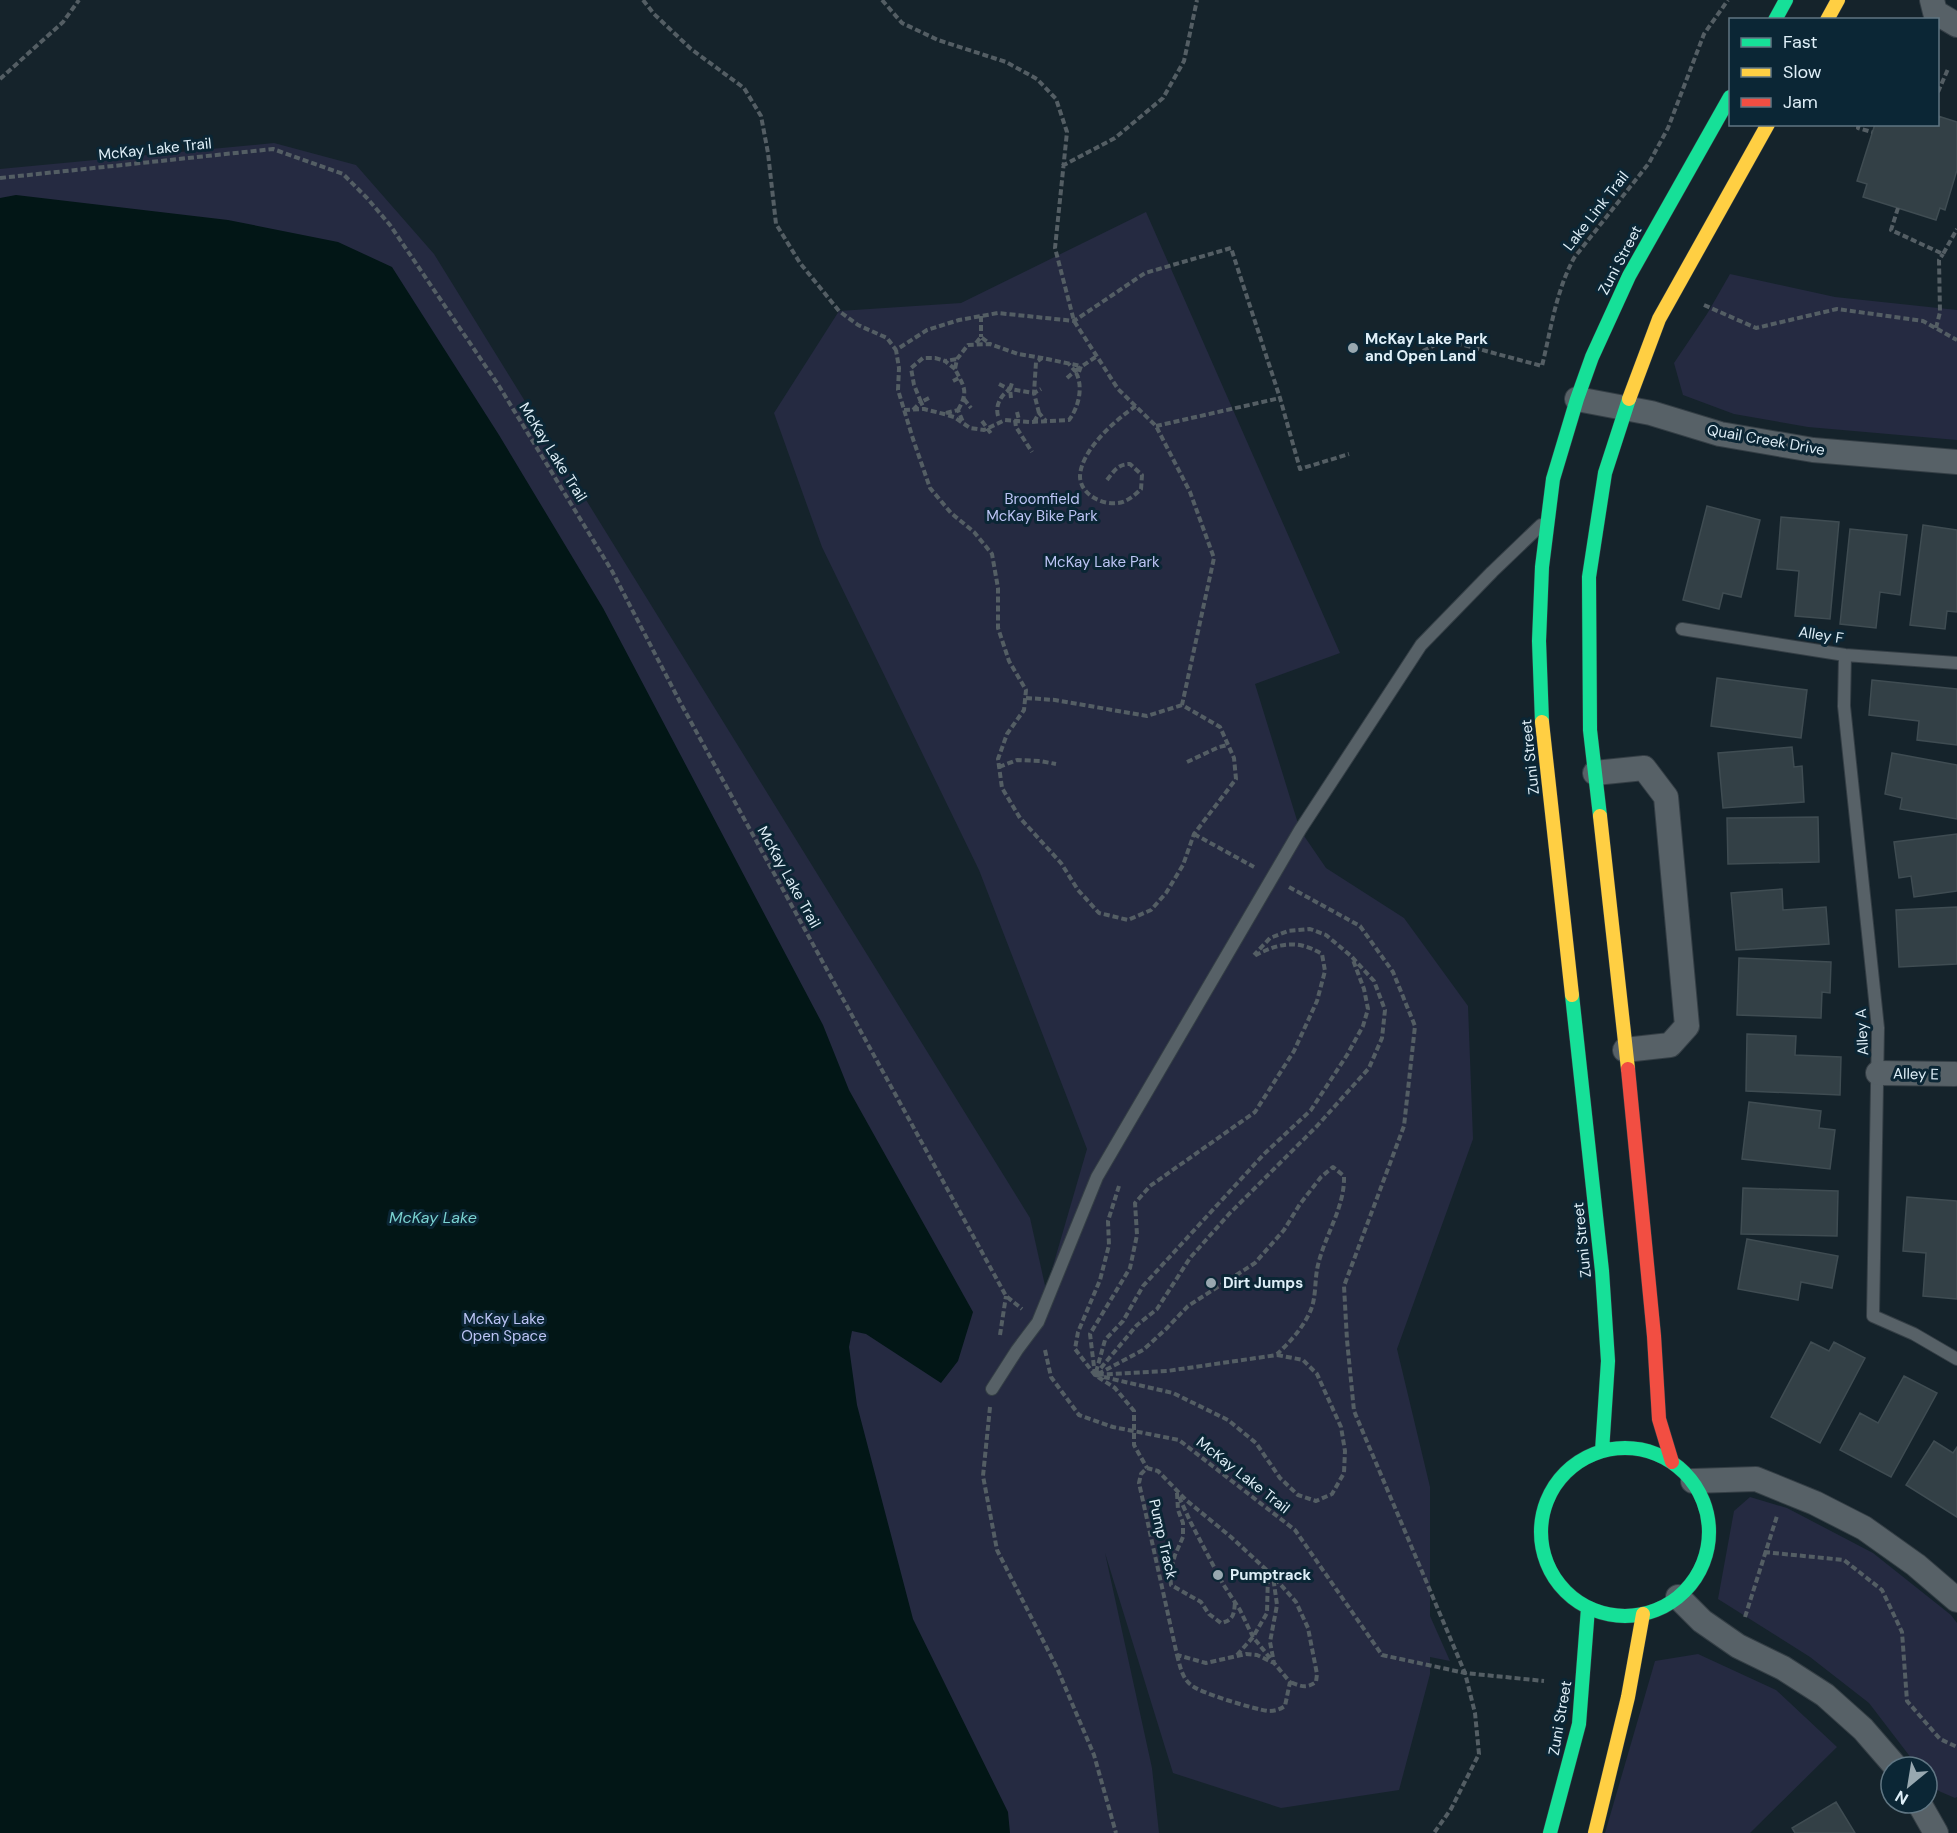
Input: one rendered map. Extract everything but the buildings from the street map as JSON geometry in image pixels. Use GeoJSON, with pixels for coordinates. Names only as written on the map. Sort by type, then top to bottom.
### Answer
{"type":"FeatureCollection","features":[{"type":"Feature","properties":{"kind":"main road"},"geometry":{"type":"LineString","coordinates":[[1776,18],[1786,0]]}},
{"type":"Feature","properties":{"kind":"main road"},"geometry":{"type":"LineString","coordinates":[[1828,18],[1838,0]]}},
{"type":"Feature","properties":{"kind":"main road","name":"Zuni Street"},"geometry":{"type":"LineString","coordinates":[[1602,1451],[1608,1361],[1602,1271],[1541,710],[1539,630],[1542,567],[1554,478],[1592,357],[1629,276],[1729,101]]}},
{"type":"Feature","properties":{"kind":"main road"},"geometry":{"type":"LineString","coordinates":[[1672,1462],[1659,1419],[1654,1336],[1594,773],[1590,730],[1589,578],[1605,473],[1624,408],[1659,319],[1767,126]]}},
{"type":"Feature","properties":{"kind":"main road"},"geometry":{"type":"LineString","coordinates":[[1626,1448],[1650,1452],[1672,1462],[1693,1482],[1705,1504],[1709,1530],[1706,1555],[1695,1578],[1678,1598],[1661,1608],[1643,1614],[1614,1615],[1588,1608],[1567,1593],[1551,1573],[1542,1549],[1541,1524],[1547,1500],[1560,1478],[1579,1461],[1602,1451],[1626,1448]]}},
{"type":"Feature","properties":{"kind":"main road","name":"Zuni Street"},"geometry":{"type":"LineString","coordinates":[[1550,1833],[1578,1724],[1583,1688],[1588,1608]]}},
{"type":"Feature","properties":{"kind":"main road"},"geometry":{"type":"LineString","coordinates":[[1595,1833],[1628,1697],[1643,1614]]}},
{"type":"Feature","properties":{"kind":"street"},"geometry":{"type":"LineString","coordinates":[[1932,0],[1935,12],[1957,25]]}},
{"type":"Feature","properties":{"kind":"street","name":"Quail Creek Drive"},"geometry":{"type":"LineString","coordinates":[[1577,399],[1651,413],[1720,434],[1813,450],[1957,462]]}},
{"type":"Feature","properties":{"kind":"street"},"geometry":{"type":"LineString","coordinates":[[1594,773],[1644,768],[1666,797],[1687,1026],[1670,1045],[1625,1050]]}},
{"type":"Feature","properties":{"kind":"street","name":"Alley E"},"geometry":{"type":"LineString","coordinates":[[1878,1073],[1956,1075]]}},
{"type":"Feature","properties":{"kind":"street"},"geometry":{"type":"LineString","coordinates":[[1693,1482],[1756,1479],[1815,1503],[1864,1528],[1916,1564],[1957,1600]]}},
{"type":"Feature","properties":{"kind":"street"},"geometry":{"type":"LineString","coordinates":[[1678,1598],[1702,1621],[1738,1646],[1783,1668],[1825,1695],[1863,1729],[1886,1755]]}},
{"type":"Feature","properties":{"kind":"street"},"geometry":{"type":"LineString","coordinates":[[1926,1815],[1936,1833]]}},
{"type":"Feature","properties":{"kind":"lane"},"geometry":{"type":"LineString","coordinates":[[992,1389],[1038,1322],[1097,1177],[1306,820],[1421,645],[1548,518]]}},
{"type":"Feature","properties":{"kind":"lane","name":"Alley F"},"geometry":{"type":"LineString","coordinates":[[1682,629],[1845,655],[1957,663]]}},
{"type":"Feature","properties":{"kind":"lane","name":"Alley A"},"geometry":{"type":"LineString","coordinates":[[1845,655],[1844,706],[1878,1028],[1873,1316],[1914,1334],[1957,1359]]}},
{"type":"Feature","properties":{"kind":"path"},"geometry":{"type":"LineString","coordinates":[[0,79],[63,22],[79,0]]}},
{"type":"Feature","properties":{"kind":"path"},"geometry":{"type":"LineString","coordinates":[[643,0],[654,14],[691,49],[744,88],[761,116],[768,153],[776,224],[800,263],[839,311],[858,325],[887,338],[896,350],[899,368],[898,390],[930,488],[951,513],[974,532],[992,554],[998,588],[998,628],[1009,661],[1026,690],[1024,710],[1007,734],[998,759],[1002,788],[1020,818],[1061,863],[1078,891],[1099,913],[1128,920],[1151,910],[1166,893],[1183,865],[1194,834],[1236,779],[1234,758],[1220,727],[1182,705],[1147,716],[1054,700],[1026,698]]}},
{"type":"Feature","properties":{"kind":"path"},"geometry":{"type":"LineString","coordinates":[[882,0],[902,22],[938,40],[1006,62],[1037,79],[1056,99],[1067,132],[1055,248],[1074,321],[1118,388],[1156,426],[1190,492],[1214,558],[1182,705]]}},
{"type":"Feature","properties":{"kind":"path"},"geometry":{"type":"LineString","coordinates":[[1062,166],[1115,138],[1163,98],[1184,61],[1197,0]]}},
{"type":"Feature","properties":{"kind":"path","name":"Lake Link Trail"},"geometry":{"type":"LineString","coordinates":[[1424,351],[1445,340],[1542,366],[1560,287],[1566,272],[1574,258],[1648,163],[1668,128],[1704,34],[1728,0]]}},
{"type":"Feature","properties":{"kind":"path"},"geometry":{"type":"LineString","coordinates":[[1939,90],[1948,69]]}},
{"type":"Feature","properties":{"kind":"path"},"geometry":{"type":"LineString","coordinates":[[1858,126],[1858,128],[1872,132]]}},
{"type":"Feature","properties":{"kind":"path","name":"McKay Lake Trail"},"geometry":{"type":"LineString","coordinates":[[0,178],[273,148],[343,174],[390,225],[492,377],[612,571],[680,702],[1006,1296],[1038,1322],[1051,1377],[1079,1415],[1113,1427],[1179,1440],[1295,1530],[1382,1654],[1465,1673],[1544,1682]]}},
{"type":"Feature","properties":{"kind":"path"},"geometry":{"type":"LineString","coordinates":[[1898,208],[1891,230],[1942,254]]}},
{"type":"Feature","properties":{"kind":"path"},"geometry":{"type":"LineString","coordinates":[[1936,328],[1940,312],[1939,260],[1957,229]]}},
{"type":"Feature","properties":{"kind":"path"},"geometry":{"type":"LineString","coordinates":[[896,350],[927,330],[981,316],[998,314],[1074,321],[1145,273],[1231,248],[1280,398],[1300,469],[1349,454]]}},
{"type":"Feature","properties":{"kind":"path"},"geometry":{"type":"LineString","coordinates":[[1701,303],[1756,328],[1837,309],[1923,321],[1957,340]]}},
{"type":"Feature","properties":{"kind":"path"},"geometry":{"type":"LineString","coordinates":[[976,344],[981,337],[981,316]]}},
{"type":"Feature","properties":{"kind":"path"},"geometry":{"type":"LineString","coordinates":[[981,337],[990,344],[1017,356],[1032,356],[1081,366]]}},
{"type":"Feature","properties":{"kind":"path"},"geometry":{"type":"LineString","coordinates":[[953,381],[957,373],[957,359],[968,345],[990,344]]}},
{"type":"Feature","properties":{"kind":"path"},"geometry":{"type":"LineString","coordinates":[[1032,356],[1036,362],[1034,393],[1039,413],[1047,422]]}},
{"type":"Feature","properties":{"kind":"path"},"geometry":{"type":"LineString","coordinates":[[1067,378],[1097,356]]}},
{"type":"Feature","properties":{"kind":"path"},"geometry":{"type":"LineString","coordinates":[[924,409],[914,385],[911,368],[923,358],[945,361],[957,359]]}},
{"type":"Feature","properties":{"kind":"path"},"geometry":{"type":"LineString","coordinates":[[1036,362],[1042,358]]}},
{"type":"Feature","properties":{"kind":"path"},"geometry":{"type":"LineString","coordinates":[[944,414],[958,410],[966,391],[957,373],[945,361]]}},
{"type":"Feature","properties":{"kind":"path"},"geometry":{"type":"LineString","coordinates":[[904,410],[924,409],[944,414],[963,422],[970,428],[984,430],[1005,420],[1034,422],[1069,420],[1075,413],[1081,386],[1076,373],[1067,362]]}},
{"type":"Feature","properties":{"kind":"path"},"geometry":{"type":"LineString","coordinates":[[957,373],[963,370]]}},
{"type":"Feature","properties":{"kind":"path"},"geometry":{"type":"LineString","coordinates":[[963,385],[969,383]]}},
{"type":"Feature","properties":{"kind":"path"},"geometry":{"type":"LineString","coordinates":[[1011,398],[1012,383]]}},
{"type":"Feature","properties":{"kind":"path"},"geometry":{"type":"LineString","coordinates":[[999,384],[1010,389],[1034,393],[1041,389]]}},
{"type":"Feature","properties":{"kind":"path"},"geometry":{"type":"LineString","coordinates":[[996,424],[1000,400],[1010,389]]}},
{"type":"Feature","properties":{"kind":"path"},"geometry":{"type":"LineString","coordinates":[[913,410],[929,398]]}},
{"type":"Feature","properties":{"kind":"path"},"geometry":{"type":"LineString","coordinates":[[1156,426],[1280,398]]}},
{"type":"Feature","properties":{"kind":"path"},"geometry":{"type":"LineString","coordinates":[[964,399],[971,408]]}},
{"type":"Feature","properties":{"kind":"path"},"geometry":{"type":"LineString","coordinates":[[1107,480],[1117,467],[1130,464],[1142,475],[1142,489],[1131,498],[1119,503],[1105,502],[1092,498],[1085,490],[1080,475],[1086,456],[1102,434],[1136,406]]}},
{"type":"Feature","properties":{"kind":"path"},"geometry":{"type":"LineString","coordinates":[[958,410],[963,422]]}},
{"type":"Feature","properties":{"kind":"path"},"geometry":{"type":"LineString","coordinates":[[1017,412],[1016,427],[1032,452]]}},
{"type":"Feature","properties":{"kind":"path"},"geometry":{"type":"LineString","coordinates":[[1034,422],[1039,413]]}},
{"type":"Feature","properties":{"kind":"path"},"geometry":{"type":"LineString","coordinates":[[998,416],[1005,420]]}},
{"type":"Feature","properties":{"kind":"path"},"geometry":{"type":"LineString","coordinates":[[982,421],[992,435]]}},
{"type":"Feature","properties":{"kind":"path"},"geometry":{"type":"LineString","coordinates":[[1187,762],[1219,747],[1228,746]]}},
{"type":"Feature","properties":{"kind":"path"},"geometry":{"type":"LineString","coordinates":[[999,767],[1017,760],[1040,761],[1056,765]]}},
{"type":"Feature","properties":{"kind":"path"},"geometry":{"type":"LineString","coordinates":[[1194,834],[1360,926],[1393,972],[1415,1026],[1404,1126],[1344,1286],[1354,1411],[1465,1673],[1475,1713],[1479,1754],[1451,1809],[1434,1833]]}},
{"type":"Feature","properties":{"kind":"path"},"geometry":{"type":"LineString","coordinates":[[1310,929],[1326,935],[1351,956],[1374,981],[1385,1010],[1383,1038],[1369,1068],[1317,1126],[1221,1222],[1190,1258],[1157,1309],[1137,1325],[1095,1375],[1090,1334],[1130,1268],[1137,1235],[1135,1203],[1149,1186],[1255,1113],[1294,1051],[1317,1001],[1325,971],[1322,954],[1308,945],[1292,945],[1272,947],[1251,957],[1269,938],[1288,931],[1310,929]]}},
{"type":"Feature","properties":{"kind":"path"},"geometry":{"type":"LineString","coordinates":[[1095,1375],[1105,1340],[1123,1321],[1143,1286],[1264,1154],[1311,1110],[1347,1055],[1363,1026],[1368,1009],[1364,989],[1351,956]]}},
{"type":"Feature","properties":{"kind":"path"},"geometry":{"type":"LineString","coordinates":[[1095,1375],[1143,1350],[1188,1306],[1255,1263],[1284,1230],[1321,1177],[1333,1167],[1344,1176],[1344,1188],[1318,1265],[1310,1313],[1296,1335],[1277,1354]]}},
{"type":"Feature","properties":{"kind":"path"},"geometry":{"type":"LineString","coordinates":[[1121,1180],[1108,1221],[1109,1245],[1100,1280],[1078,1332],[1075,1349],[1095,1375],[1115,1388],[1134,1411],[1134,1445],[1148,1468]]}},
{"type":"Feature","properties":{"kind":"path"},"geometry":{"type":"LineString","coordinates":[[998,1343],[1006,1296]]}},
{"type":"Feature","properties":{"kind":"path"},"geometry":{"type":"LineString","coordinates":[[1277,1354],[1304,1360],[1317,1374],[1341,1428],[1346,1451],[1344,1473],[1332,1494],[1316,1502],[1298,1496],[1280,1478],[1256,1443],[1228,1420],[1173,1393],[1095,1375],[1167,1371],[1277,1354]]}},
{"type":"Feature","properties":{"kind":"path"},"geometry":{"type":"LineString","coordinates":[[992,1389],[983,1476],[997,1550],[1057,1668],[1094,1755],[1116,1833]]}},
{"type":"Feature","properties":{"kind":"path","name":"Pump Track"},"geometry":{"type":"LineString","coordinates":[[1177,1491],[1223,1584],[1253,1637],[1290,1682],[1310,1687],[1316,1682],[1317,1674],[1308,1628],[1296,1602],[1231,1537],[1177,1491],[1158,1471],[1148,1468],[1141,1474],[1138,1483],[1181,1672],[1190,1685],[1205,1692],[1266,1711],[1278,1711],[1285,1706],[1290,1682]]}},
{"type":"Feature","properties":{"kind":"path","name":"Pump Track"},"geometry":{"type":"LineString","coordinates":[[1177,1491],[1178,1510],[1183,1523],[1183,1537],[1170,1573],[1171,1585],[1201,1602],[1209,1614],[1221,1623],[1229,1621],[1234,1614],[1235,1602]]}},
{"type":"Feature","properties":{"kind":"path"},"geometry":{"type":"LineString","coordinates":[[1743,1624],[1779,1510]]}},
{"type":"Feature","properties":{"kind":"path"},"geometry":{"type":"LineString","coordinates":[[1764,1552],[1844,1560],[1882,1590],[1902,1632],[1907,1701],[1940,1739],[1957,1747]]}},
{"type":"Feature","properties":{"kind":"path"},"geometry":{"type":"LineString","coordinates":[[1237,1656],[1253,1637],[1267,1613],[1271,1575]]}},
{"type":"Feature","properties":{"kind":"path"},"geometry":{"type":"LineString","coordinates":[[1271,1575],[1277,1605],[1270,1642],[1274,1663]]}},
{"type":"Feature","properties":{"kind":"path"},"geometry":{"type":"LineString","coordinates":[[1177,1655],[1206,1663],[1237,1656],[1257,1655],[1274,1663]]}},
{"type":"Feature","properties":{"kind":"green space","name":"McKay Lake"},"geometry":{"type":"Polygon","coordinates":[[[274,143],[356,165],[434,254],[1030,1218],[1046,1290],[1087,1149],[979,870],[822,547],[774,413],[839,311],[961,303],[1146,212],[1340,653],[1255,684],[1300,830],[1326,868],[1404,918],[1468,1006],[1473,1139],[1397,1349],[1430,1487],[1430,1616],[1450,1661],[1430,1657],[1430,1674],[1399,1790],[1281,1808],[1173,1773],[1105,1553],[1152,1768],[1159,1833],[0,1833],[0,169],[274,143]]]}},
{"type":"Feature","properties":{"kind":"green space"},"geometry":{"type":"Polygon","coordinates":[[[1730,274],[1835,297],[1957,310],[1957,440],[1808,427],[1734,414],[1683,395],[1674,363],[1707,314],[1730,274]]]}},
{"type":"Feature","properties":{"kind":"green space"},"geometry":{"type":"Polygon","coordinates":[[[1750,1497],[1787,1508],[1873,1553],[1951,1615],[1957,1623],[1957,1797],[1939,1791],[1939,1755],[1909,1755],[1869,1703],[1810,1657],[1718,1599],[1734,1511],[1750,1497]]]}},
{"type":"Feature","properties":{"kind":"green space"},"geometry":{"type":"Polygon","coordinates":[[[1698,1654],[1776,1690],[1837,1747],[1750,1833],[1605,1833],[1655,1661],[1698,1654]]]}},
{"type":"Feature","properties":{"kind":"water","name":"McKay Lake"},"geometry":{"type":"Polygon","coordinates":[[[16,195],[228,220],[338,242],[392,267],[499,435],[603,608],[823,1025],[849,1090],[973,1312],[958,1361],[941,1383],[866,1334],[852,1331],[849,1347],[857,1405],[913,1619],[1008,1812],[1010,1833],[0,1833],[0,198],[16,195]]]}},
{"type":"Feature","properties":{"kind":"traffic: fast"},"geometry":{"type":"LineString","coordinates":[[1776,18],[1786,0]]}},
{"type":"Feature","properties":{"kind":"traffic: fast"},"geometry":{"type":"LineString","coordinates":[[1542,722],[1539,641],[1542,567],[1553,479],[1577,399],[1592,357],[1629,276],[1729,99]]}},
{"type":"Feature","properties":{"kind":"traffic: fast"},"geometry":{"type":"LineString","coordinates":[[1600,816],[1590,730],[1589,577],[1605,473],[1629,399]]}},
{"type":"Feature","properties":{"kind":"traffic: fast"},"geometry":{"type":"LineString","coordinates":[[1572,995],[1602,1271],[1608,1361],[1602,1451]]}},
{"type":"Feature","properties":{"kind":"traffic: fast"},"geometry":{"type":"LineString","coordinates":[[1625,1448],[1657,1455],[1671,1462],[1684,1473],[1695,1486],[1702,1500],[1709,1532],[1702,1564],[1695,1578],[1684,1591],[1671,1602],[1657,1609],[1625,1616],[1593,1609],[1579,1602],[1566,1591],[1555,1578],[1548,1564],[1541,1532],[1548,1500],[1555,1486],[1566,1473],[1579,1462],[1593,1455],[1625,1448]]}},
{"type":"Feature","properties":{"kind":"traffic: fast"},"geometry":{"type":"LineString","coordinates":[[1550,1833],[1579,1724],[1588,1608]]}},
{"type":"Feature","properties":{"kind":"traffic: slow"},"geometry":{"type":"LineString","coordinates":[[1828,18],[1838,0]]}},
{"type":"Feature","properties":{"kind":"traffic: slow"},"geometry":{"type":"LineString","coordinates":[[1629,399],[1659,319],[1767,126]]}},
{"type":"Feature","properties":{"kind":"traffic: slow"},"geometry":{"type":"LineString","coordinates":[[1542,722],[1572,995]]}},
{"type":"Feature","properties":{"kind":"traffic: slow"},"geometry":{"type":"LineString","coordinates":[[1600,816],[1628,1069]]}},
{"type":"Feature","properties":{"kind":"traffic: slow"},"geometry":{"type":"LineString","coordinates":[[1595,1833],[1628,1697],[1643,1614]]}},
{"type":"Feature","properties":{"kind":"traffic: jam"},"geometry":{"type":"LineString","coordinates":[[1628,1069],[1654,1336],[1659,1419],[1672,1462]]}},
{"type":"Feature","properties":{"kind":"place","name":"McKay Lake Park and Open Land"},"geometry":{"type":"Point","coordinates":[1353,348]}},
{"type":"Feature","properties":{"kind":"place","name":"Dirt Jumps"},"geometry":{"type":"Point","coordinates":[1211,1283]}},
{"type":"Feature","properties":{"kind":"place","name":"Pumptrack"},"geometry":{"type":"Point","coordinates":[1218,1575]}},
{"type":"Feature","properties":{"kind":"park label","name":"Broomfield McKay Bike Park"},"geometry":{"type":"Point","coordinates":[1042,508]}},
{"type":"Feature","properties":{"kind":"park label","name":"McKay Lake Park"},"geometry":{"type":"Point","coordinates":[1102,562]}},
{"type":"Feature","properties":{"kind":"park label","name":"McKay Lake Open Space"},"geometry":{"type":"Point","coordinates":[504,1328]}}]}
